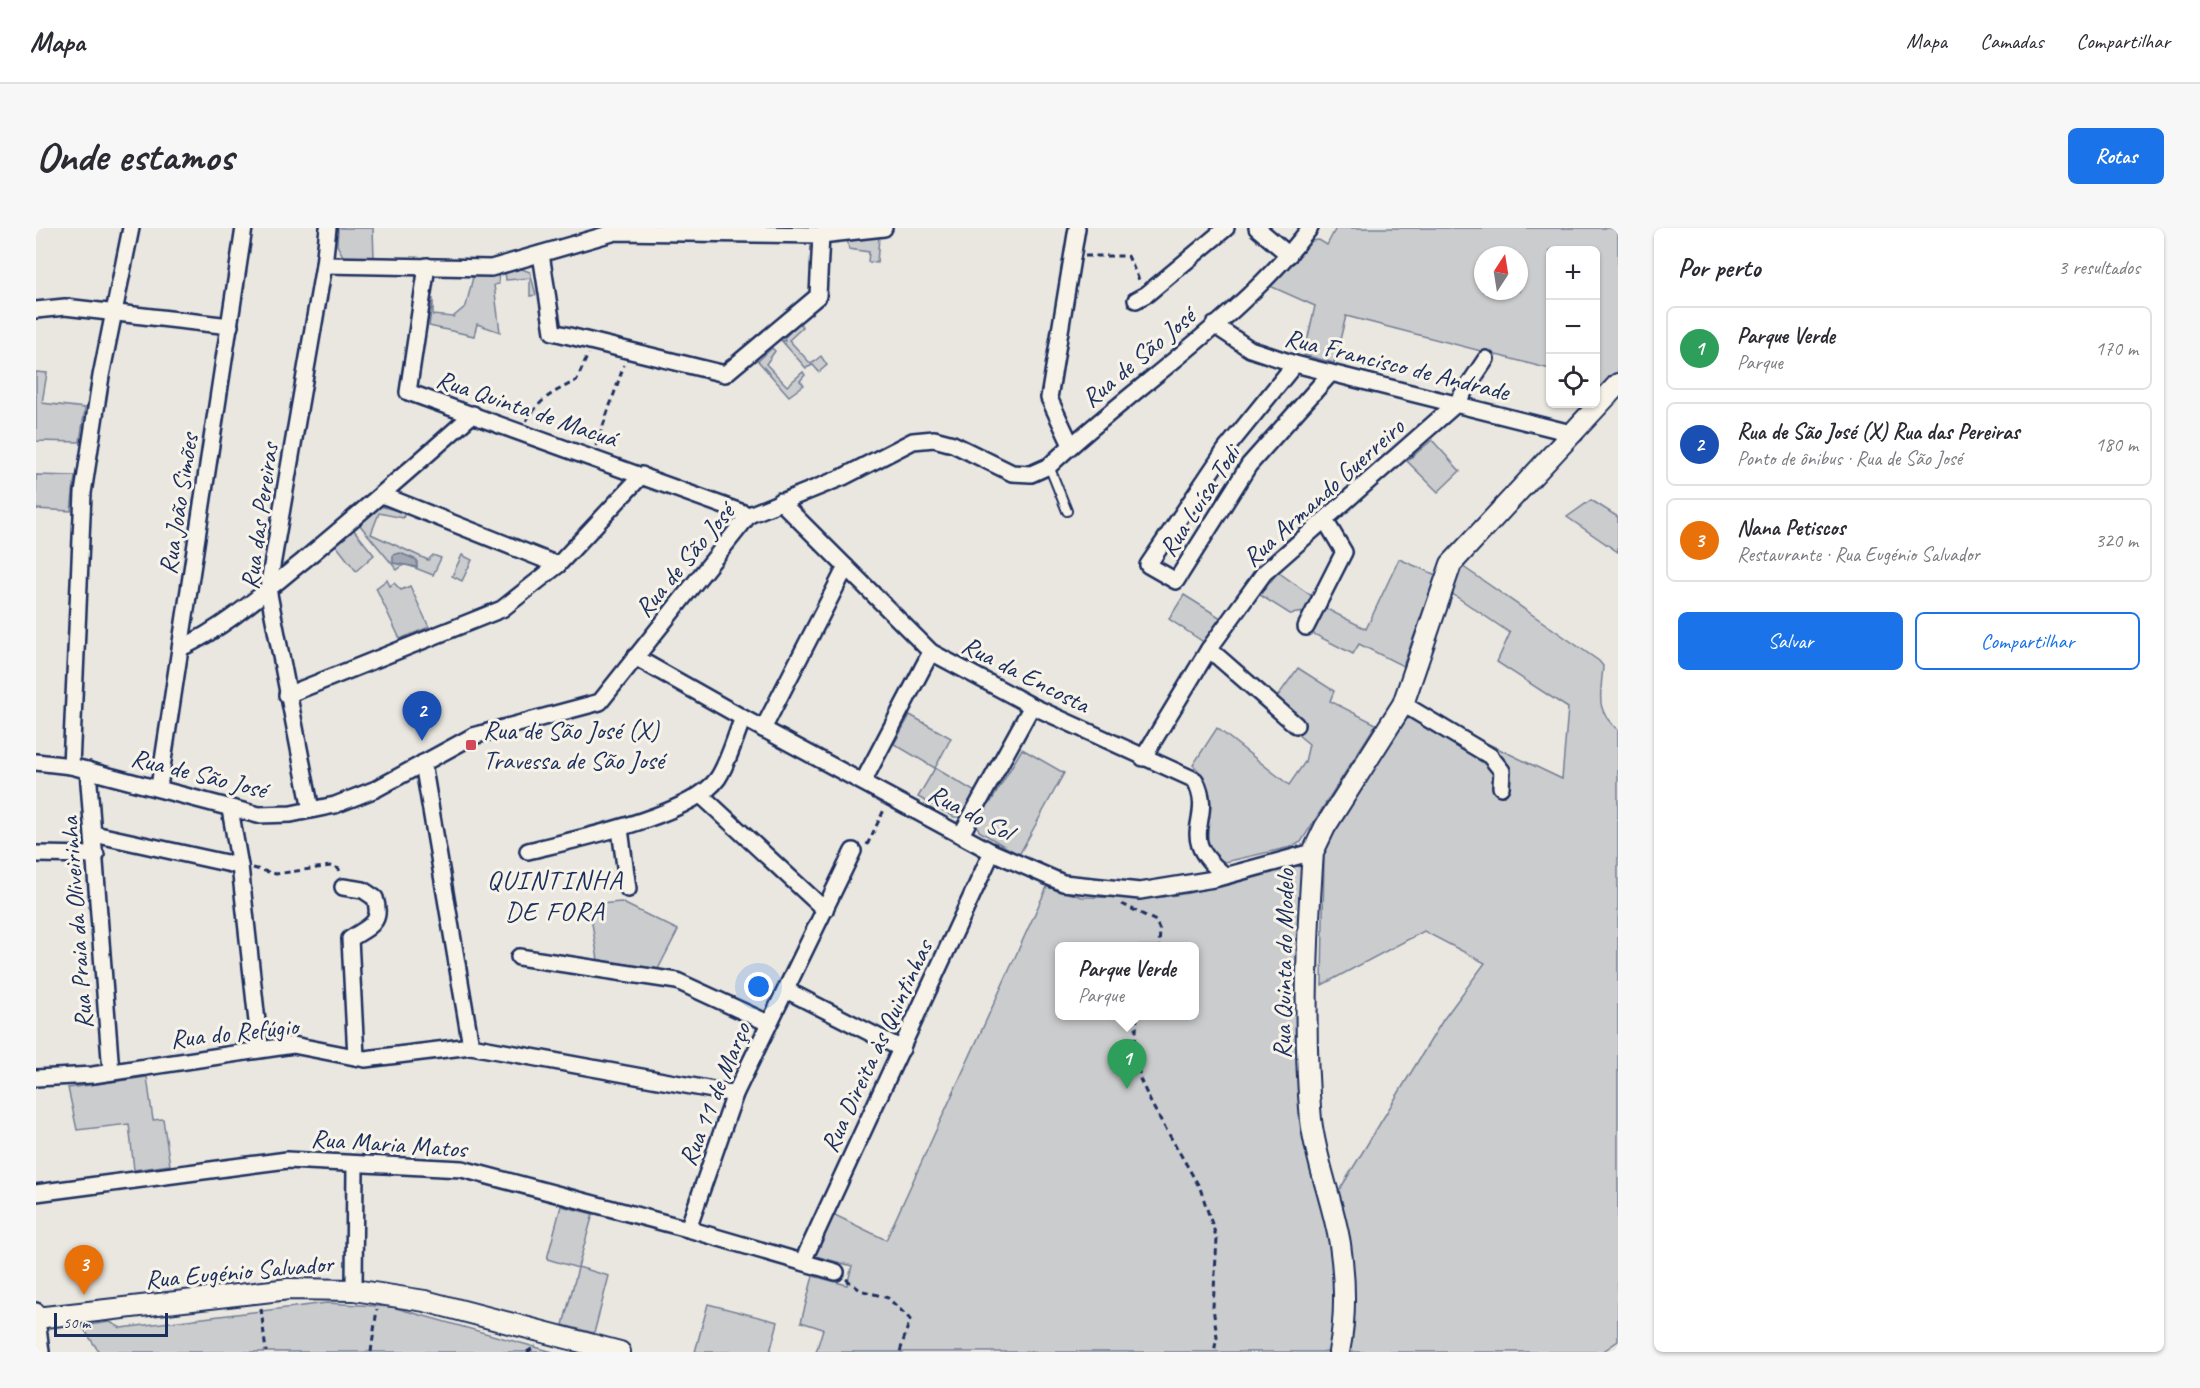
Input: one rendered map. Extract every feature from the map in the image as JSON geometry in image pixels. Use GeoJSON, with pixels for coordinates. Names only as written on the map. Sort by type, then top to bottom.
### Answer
{"type":"FeatureCollection","features":[{"type":"Feature","properties":{"kind":"street"},"geometry":{"type":"LineString","coordinates":[[71,766],[83,493],[101,376],[131,228]]}},
{"type":"Feature","properties":{"kind":"street","name":"Rua João Simões"},"geometry":{"type":"LineString","coordinates":[[159,787],[244,228]]}},
{"type":"Feature","properties":{"kind":"street","name":"Rua das Pereiras"},"geometry":{"type":"LineString","coordinates":[[311,810],[268,589],[324,265],[328,228]]}},
{"type":"Feature","properties":{"kind":"street"},"geometry":{"type":"LineString","coordinates":[[324,265],[491,268],[616,230],[821,235],[884,228]]}},
{"type":"Feature","properties":{"kind":"street"},"geometry":{"type":"LineString","coordinates":[[1071,445],[1050,398],[1077,228]]}},
{"type":"Feature","properties":{"kind":"street"},"geometry":{"type":"LineString","coordinates":[[1141,297],[1226,228]]}},
{"type":"Feature","properties":{"kind":"street"},"geometry":{"type":"LineString","coordinates":[[1257,228],[1289,255]]}},
{"type":"Feature","properties":{"kind":"street","name":"Rua de São José"},"geometry":{"type":"LineString","coordinates":[[36,762],[71,766],[159,787],[230,809],[273,816],[311,810],[357,797],[474,736],[600,702],[749,515],[843,477],[913,441],[934,439],[953,444],[1012,473],[1031,474],[1049,466],[1214,325],[1289,255],[1310,228]]}},
{"type":"Feature","properties":{"kind":"street"},"geometry":{"type":"LineString","coordinates":[[541,254],[553,332],[725,374],[818,296],[821,235]]}},
{"type":"Feature","properties":{"kind":"street","name":"Rua Quinta de Macuá"},"geometry":{"type":"LineString","coordinates":[[427,266],[408,392],[749,515]]}},
{"type":"Feature","properties":{"kind":"street"},"geometry":{"type":"LineString","coordinates":[[36,310],[65,307],[230,326]]}},
{"type":"Feature","properties":{"kind":"street","name":"Rua Francisco de Andrade"},"geometry":{"type":"LineString","coordinates":[[1214,325],[1250,349],[1295,364],[1575,434]]}},
{"type":"Feature","properties":{"kind":"street","name":"Rua Armando Guerreiro"},"geometry":{"type":"LineString","coordinates":[[1143,758],[1209,649],[1264,573],[1456,404],[1486,358]]}},
{"type":"Feature","properties":{"kind":"street","name":"Rua Luísa Todi"},"geometry":{"type":"LineString","coordinates":[[1295,364],[1226,449],[1148,565],[1176,581],[1249,465],[1331,373]]}},
{"type":"Feature","properties":{"kind":"street","name":"Rua Quinta do Modelo"},"geometry":{"type":"LineString","coordinates":[[1339,1352],[1344,1327],[1340,1243],[1318,1158],[1308,1075],[1312,852],[1325,827],[1403,704],[1451,564],[1575,434],[1618,384]]}},
{"type":"Feature","properties":{"kind":"street"},"geometry":{"type":"LineString","coordinates":[[180,648],[207,635],[242,612],[382,495],[473,414]]}},
{"type":"Feature","properties":{"kind":"street"},"geometry":{"type":"LineString","coordinates":[[287,694],[502,609],[558,565],[642,475]]}},
{"type":"Feature","properties":{"kind":"street"},"geometry":{"type":"LineString","coordinates":[[382,495],[558,565]]}},
{"type":"Feature","properties":{"kind":"street","name":"Rua da Encosta"},"geometry":{"type":"LineString","coordinates":[[780,501],[931,652],[1032,706],[1195,780],[1200,790],[1198,841],[1202,855],[1226,876]]}},
{"type":"Feature","properties":{"kind":"street"},"geometry":{"type":"LineString","coordinates":[[1306,627],[1344,552],[1324,520]]}},
{"type":"Feature","properties":{"kind":"street"},"geometry":{"type":"LineString","coordinates":[[763,729],[846,567]]}},
{"type":"Feature","properties":{"kind":"street"},"geometry":{"type":"LineString","coordinates":[[1209,649],[1296,724]]}},
{"type":"Feature","properties":{"kind":"street"},"geometry":{"type":"LineString","coordinates":[[863,782],[931,652]]}},
{"type":"Feature","properties":{"kind":"street","name":"Rua do Sol"},"geometry":{"type":"LineString","coordinates":[[635,657],[763,729],[962,833],[992,852],[1063,883],[1140,891],[1226,876],[1312,852]]}},
{"type":"Feature","properties":{"kind":"street"},"geometry":{"type":"LineString","coordinates":[[1403,704],[1490,756],[1502,771],[1501,787]]}},
{"type":"Feature","properties":{"kind":"street"},"geometry":{"type":"LineString","coordinates":[[962,833],[1032,706]]}},
{"type":"Feature","properties":{"kind":"street"},"geometry":{"type":"LineString","coordinates":[[528,851],[620,829],[702,796],[718,777],[743,718]]}},
{"type":"Feature","properties":{"kind":"street"},"geometry":{"type":"LineString","coordinates":[[423,763],[471,1046]]}},
{"type":"Feature","properties":{"kind":"street","name":"Rua Praia da Oliveirinha"},"geometry":{"type":"LineString","coordinates":[[88,770],[111,1072]]}},
{"type":"Feature","properties":{"kind":"street"},"geometry":{"type":"LineString","coordinates":[[702,796],[825,910]]}},
{"type":"Feature","properties":{"kind":"street"},"geometry":{"type":"LineString","coordinates":[[230,809],[240,866],[260,1049]]}},
{"type":"Feature","properties":{"kind":"street"},"geometry":{"type":"LineString","coordinates":[[620,829],[628,889]]}},
{"type":"Feature","properties":{"kind":"street"},"geometry":{"type":"LineString","coordinates":[[94,834],[240,866]]}},
{"type":"Feature","properties":{"kind":"street","name":"Rua 11 de Março"},"geometry":{"type":"LineString","coordinates":[[688,1229],[735,1094],[853,851]]}},
{"type":"Feature","properties":{"kind":"street","name":"Rua Direita às Quintinhas"},"geometry":{"type":"LineString","coordinates":[[803,1261],[992,852]]}},
{"type":"Feature","properties":{"kind":"street"},"geometry":{"type":"LineString","coordinates":[[36,854],[96,855]]}},
{"type":"Feature","properties":{"kind":"street"},"geometry":{"type":"LineString","coordinates":[[343,887],[363,890],[375,898],[379,911],[376,921],[350,939],[356,1057]]}},
{"type":"Feature","properties":{"kind":"street"},"geometry":{"type":"LineString","coordinates":[[519,957],[677,981],[768,1023]]}},
{"type":"Feature","properties":{"kind":"street"},"geometry":{"type":"LineString","coordinates":[[786,990],[902,1049]]}},
{"type":"Feature","properties":{"kind":"street","name":"Rua do Refúgio"},"geometry":{"type":"LineString","coordinates":[[36,1078],[111,1072],[260,1049],[308,1046],[374,1059],[471,1046],[735,1094]]}},
{"type":"Feature","properties":{"kind":"street","name":"Rua Maria Matos"},"geometry":{"type":"LineString","coordinates":[[36,1193],[287,1160],[462,1169],[688,1229],[836,1272]]}},
{"type":"Feature","properties":{"kind":"street"},"geometry":{"type":"LineString","coordinates":[[354,1290],[355,1164]]}},
{"type":"Feature","properties":{"kind":"street","name":"Rua Eugénio Salvador"},"geometry":{"type":"LineString","coordinates":[[36,1316],[289,1289],[354,1290],[425,1301],[620,1352]]}},
{"type":"Feature","properties":{"kind":"street"},"geometry":{"type":"LineString","coordinates":[[36,1316],[40,1352]]}},
{"type":"Feature","properties":{"kind":"lane"},"geometry":{"type":"LineString","coordinates":[[1049,466],[1067,512]]}},
{"type":"Feature","properties":{"kind":"path"},"geometry":{"type":"LineString","coordinates":[[1075,256],[1128,256],[1141,297]]}},
{"type":"Feature","properties":{"kind":"path"},"geometry":{"type":"LineString","coordinates":[[520,430],[540,401],[550,392],[577,380],[589,351]]}},
{"type":"Feature","properties":{"kind":"path"},"geometry":{"type":"LineString","coordinates":[[593,455],[626,358]]}},
{"type":"Feature","properties":{"kind":"path"},"geometry":{"type":"LineString","coordinates":[[853,851],[861,856],[891,797]]}},
{"type":"Feature","properties":{"kind":"path"},"geometry":{"type":"LineString","coordinates":[[240,866],[276,874],[331,866],[339,869],[343,887]]}},
{"type":"Feature","properties":{"kind":"path"},"geometry":{"type":"LineString","coordinates":[[1111,888],[1113,900],[1156,921],[1160,931],[1159,942]]}},
{"type":"Feature","properties":{"kind":"path"},"geometry":{"type":"LineString","coordinates":[[1137,1020],[1135,1047],[1140,1079],[1200,1188],[1217,1239],[1213,1306],[1217,1337],[1214,1352]]}},
{"type":"Feature","properties":{"kind":"path"},"geometry":{"type":"LineString","coordinates":[[836,1272],[860,1290],[888,1298],[910,1319],[900,1352]]}},
{"type":"Feature","properties":{"kind":"path"},"geometry":{"type":"LineString","coordinates":[[258,1292],[266,1352]]}},
{"type":"Feature","properties":{"kind":"path"},"geometry":{"type":"LineString","coordinates":[[371,1352],[378,1302]]}},
{"type":"Feature","properties":{"kind":"shaded area"},"geometry":{"type":"Polygon","coordinates":[[[338,228],[373,228],[374,258],[344,258],[337,245],[338,228]]]}},
{"type":"Feature","properties":{"kind":"shaded area"},"geometry":{"type":"Polygon","coordinates":[[[1336,228],[1618,228],[1618,376],[1603,390],[1600,389],[1600,246],[1546,246],[1546,368],[1346,316],[1334,363],[1304,355],[1315,306],[1270,286],[1309,241],[1319,240],[1327,245],[1336,228]]]}},
{"type":"Feature","properties":{"kind":"shaded area"},"geometry":{"type":"Polygon","coordinates":[[[879,237],[877,263],[868,262],[869,252],[849,249],[847,239],[879,237]]]}},
{"type":"Feature","properties":{"kind":"shaded area"},"geometry":{"type":"Polygon","coordinates":[[[519,268],[530,272],[536,295],[530,296],[530,278],[506,280],[505,271],[519,268]]]}},
{"type":"Feature","properties":{"kind":"shaded area"},"geometry":{"type":"Polygon","coordinates":[[[498,272],[499,284],[494,285],[500,332],[477,324],[474,336],[429,326],[433,298],[433,315],[453,317],[466,306],[473,277],[457,275],[498,272]]]}},
{"type":"Feature","properties":{"kind":"shaded area"},"geometry":{"type":"Polygon","coordinates":[[[799,323],[803,327],[789,340],[811,364],[821,356],[827,365],[819,372],[813,365],[806,368],[781,340],[785,341],[784,338],[799,323]]]}},
{"type":"Feature","properties":{"kind":"shaded area"},"geometry":{"type":"Polygon","coordinates":[[[772,348],[775,351],[766,364],[787,386],[803,372],[805,375],[800,381],[804,385],[789,396],[758,361],[772,348]]]}},
{"type":"Feature","properties":{"kind":"shaded area"},"geometry":{"type":"Polygon","coordinates":[[[36,372],[47,373],[42,403],[85,408],[80,442],[36,441],[36,372]]]}},
{"type":"Feature","properties":{"kind":"shaded area"},"geometry":{"type":"Polygon","coordinates":[[[1432,440],[1460,471],[1438,492],[1407,461],[1432,440]]]}},
{"type":"Feature","properties":{"kind":"shaded area"},"geometry":{"type":"Polygon","coordinates":[[[36,475],[75,476],[71,511],[36,509],[36,475]]]}},
{"type":"Feature","properties":{"kind":"shaded area"},"geometry":{"type":"Polygon","coordinates":[[[1591,500],[1618,517],[1618,552],[1567,517],[1591,500]]]}},
{"type":"Feature","properties":{"kind":"shaded area"},"geometry":{"type":"Polygon","coordinates":[[[380,506],[405,513],[403,518],[379,513],[371,534],[428,560],[433,555],[441,558],[433,575],[405,564],[397,570],[359,524],[380,506]]]}},
{"type":"Feature","properties":{"kind":"shaded area"},"geometry":{"type":"Polygon","coordinates":[[[353,529],[374,555],[356,571],[335,544],[353,529]]]}},
{"type":"Feature","properties":{"kind":"shaded area"},"geometry":{"type":"Polygon","coordinates":[[[400,553],[417,560],[417,567],[393,563],[393,555],[400,553]]]}},
{"type":"Feature","properties":{"kind":"shaded area"},"geometry":{"type":"Polygon","coordinates":[[[462,555],[472,560],[462,581],[452,576],[462,555]]]}},
{"type":"Feature","properties":{"kind":"shaded area"},"geometry":{"type":"Polygon","coordinates":[[[1399,559],[1436,575],[1403,666],[1359,644],[1353,654],[1310,632],[1323,607],[1366,629],[1399,559]]]}},
{"type":"Feature","properties":{"kind":"shaded area"},"geometry":{"type":"Polygon","coordinates":[[[1462,566],[1599,661],[1603,666],[1602,708],[1618,730],[1618,1341],[1602,1352],[1345,1352],[1334,1199],[1443,1020],[1485,963],[1424,931],[1322,985],[1324,854],[1339,823],[1413,708],[1562,779],[1568,708],[1497,662],[1510,633],[1451,593],[1462,566]]]}},
{"type":"Feature","properties":{"kind":"shaded area"},"geometry":{"type":"Polygon","coordinates":[[[1278,572],[1313,597],[1305,612],[1290,614],[1260,595],[1278,572]]]}},
{"type":"Feature","properties":{"kind":"shaded area"},"geometry":{"type":"Polygon","coordinates":[[[387,580],[390,586],[394,583],[401,590],[410,586],[429,627],[400,639],[376,588],[387,580]]]}},
{"type":"Feature","properties":{"kind":"shaded area"},"geometry":{"type":"Polygon","coordinates":[[[1184,595],[1221,618],[1205,643],[1169,619],[1184,595]]]}},
{"type":"Feature","properties":{"kind":"shaded area"},"geometry":{"type":"Polygon","coordinates":[[[1298,668],[1334,691],[1330,701],[1376,724],[1301,842],[1291,847],[1225,862],[1213,859],[1207,846],[1205,830],[1209,793],[1202,775],[1193,765],[1217,728],[1289,785],[1305,762],[1309,744],[1292,730],[1302,718],[1277,697],[1298,668]]]}},
{"type":"Feature","properties":{"kind":"shaded area"},"geometry":{"type":"Polygon","coordinates":[[[910,715],[951,738],[935,768],[894,744],[910,715]]]}},
{"type":"Feature","properties":{"kind":"shaded area"},"geometry":{"type":"Polygon","coordinates":[[[1022,749],[1064,773],[1019,855],[979,831],[976,822],[987,801],[991,802],[1022,749]]]}},
{"type":"Feature","properties":{"kind":"shaded area"},"geometry":{"type":"Polygon","coordinates":[[[935,768],[977,793],[962,817],[954,817],[918,797],[935,768]]]}},
{"type":"Feature","properties":{"kind":"shaded area"},"geometry":{"type":"Polygon","coordinates":[[[1291,865],[1302,867],[1306,882],[1298,988],[1296,1063],[1334,1246],[1339,1317],[1334,1352],[816,1352],[823,1329],[801,1322],[813,1276],[847,1285],[852,1266],[812,1255],[833,1214],[886,1240],[1047,887],[1082,897],[1155,898],[1189,893],[1291,865]]]}},
{"type":"Feature","properties":{"kind":"shaded area"},"geometry":{"type":"Polygon","coordinates":[[[621,902],[678,930],[658,969],[598,960],[589,905],[621,902]]]}},
{"type":"Feature","properties":{"kind":"shaded area"},"geometry":{"type":"Polygon","coordinates":[[[147,1077],[153,1120],[163,1119],[170,1165],[134,1170],[129,1124],[77,1130],[68,1088],[147,1077]]]}},
{"type":"Feature","properties":{"kind":"shaded area"},"geometry":{"type":"Polygon","coordinates":[[[561,1206],[593,1214],[578,1267],[609,1276],[594,1333],[563,1325],[578,1268],[547,1259],[561,1206]]]}},
{"type":"Feature","properties":{"kind":"shaded area"},"geometry":{"type":"Polygon","coordinates":[[[327,1303],[392,1307],[553,1352],[99,1352],[82,1326],[110,1322],[121,1328],[327,1303]]]}},
{"type":"Feature","properties":{"kind":"shaded area"},"geometry":{"type":"Polygon","coordinates":[[[708,1304],[778,1322],[770,1352],[695,1352],[708,1304]]]}},
{"type":"Feature","properties":{"kind":"place","name":"Rua de São José (X) Rua das Pereiras"},"geometry":{"type":"Point","coordinates":[422,741]}},
{"type":"Feature","properties":{"kind":"place","name":"Rua de São José (X) Travessa de São José"},"geometry":{"type":"Point","coordinates":[471,745]}},
{"type":"Feature","properties":{"kind":"place","name":"Parque Verde"},"geometry":{"type":"Point","coordinates":[1127,1089]}},
{"type":"Feature","properties":{"kind":"place","name":"Nana Petiscos"},"geometry":{"type":"Point","coordinates":[84,1295]}},
{"type":"Feature","properties":{"kind":"district","name":"QUINTINHA DE FORA"},"geometry":{"type":"Point","coordinates":[555,896]}}]}
